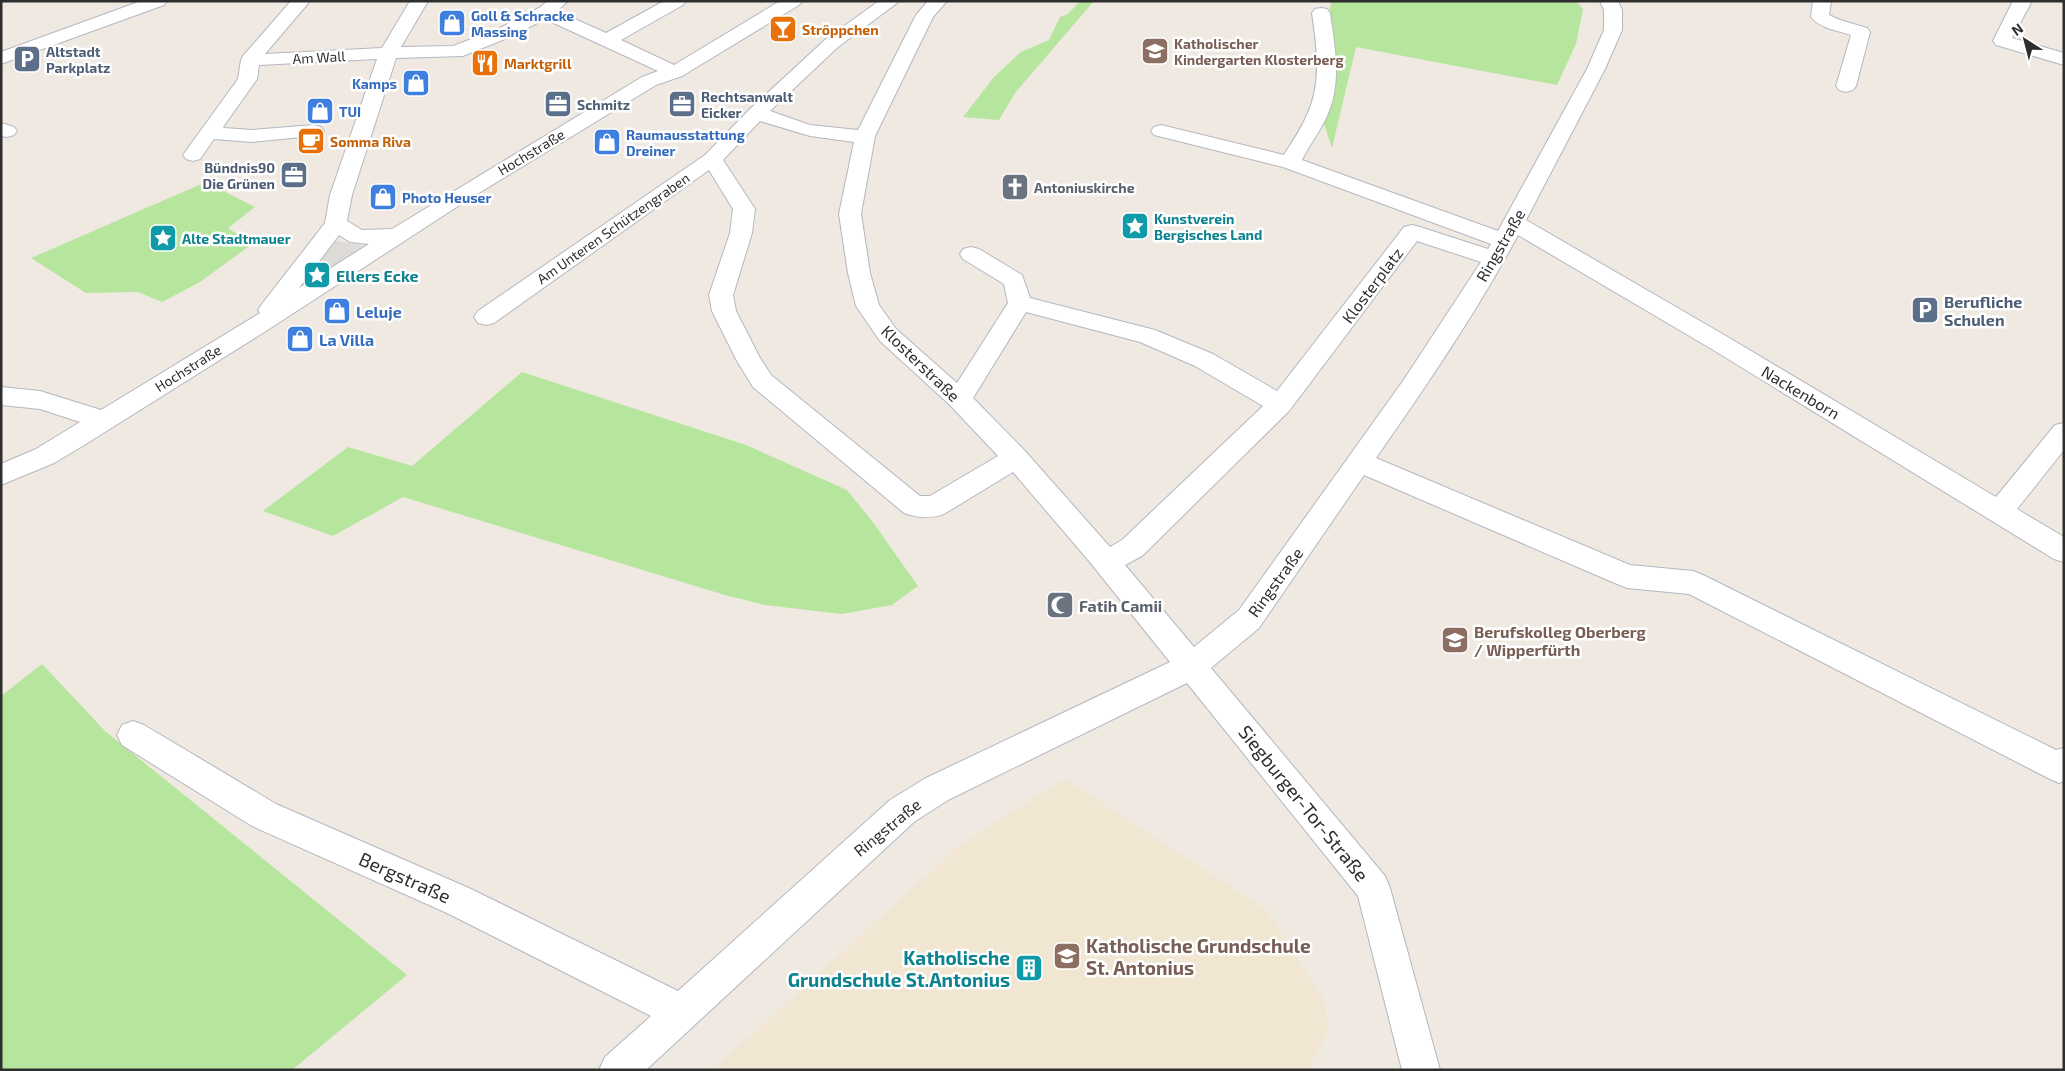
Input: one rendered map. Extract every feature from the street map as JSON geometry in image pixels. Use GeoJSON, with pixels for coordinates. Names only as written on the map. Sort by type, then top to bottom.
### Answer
{"type":"FeatureCollection","features":[{"type":"Feature","properties":{"kind":"street"},"geometry":{"type":"LineString","coordinates":[[1,58],[158,1]]}},
{"type":"Feature","properties":{"kind":"street"},"geometry":{"type":"LineString","coordinates":[[193,156],[212,126],[247,80],[250,60],[301,1]]}},
{"type":"Feature","properties":{"kind":"street"},"geometry":{"type":"LineString","coordinates":[[258,325],[336,224],[341,195],[388,53],[419,1]]}},
{"type":"Feature","properties":{"kind":"street"},"geometry":{"type":"LineString","coordinates":[[608,40],[677,1]]}},
{"type":"Feature","properties":{"kind":"street","name":"Hochstraße"},"geometry":{"type":"LineString","coordinates":[[1,487],[44,456],[258,325],[462,194],[648,82],[675,72],[793,1]]}},
{"type":"Feature","properties":{"kind":"street","name":"Klosterstraße"},"geometry":{"type":"LineString","coordinates":[[938,1],[925,14],[865,136],[850,214],[859,273],[868,306],[888,335],[958,399],[1016,458],[1102,557],[1192,666]]}},
{"type":"Feature","properties":{"kind":"street","name":"Ringstraße"},"geometry":{"type":"LineString","coordinates":[[618,1070],[680,1011],[902,810],[937,789],[1192,666],[1249,619],[1412,387],[1504,241],[1596,69],[1613,30],[1614,10],[1610,1]]}},
{"type":"Feature","properties":{"kind":"street"},"geometry":{"type":"LineString","coordinates":[[1822,1],[1820,17],[1834,24],[1861,32],[1846,86]]}},
{"type":"Feature","properties":{"kind":"street"},"geometry":{"type":"LineString","coordinates":[[2023,1],[2002,41],[2064,59]]}},
{"type":"Feature","properties":{"kind":"street","name":"Am Unteren Schützengraben"},"geometry":{"type":"LineString","coordinates":[[486,317],[712,159],[757,113],[832,43],[888,3]]}},
{"type":"Feature","properties":{"kind":"street"},"geometry":{"type":"LineString","coordinates":[[552,7],[608,40],[675,72]]}},
{"type":"Feature","properties":{"kind":"street","name":"Am Wall"},"geometry":{"type":"LineString","coordinates":[[250,60],[388,53],[456,52],[504,33],[552,7]]}},
{"type":"Feature","properties":{"kind":"street"},"geometry":{"type":"LineString","coordinates":[[1290,163],[1318,115],[1328,80],[1326,46],[1321,14]]}},
{"type":"Feature","properties":{"kind":"street"},"geometry":{"type":"LineString","coordinates":[[757,113],[798,129],[837,136],[865,136]]}},
{"type":"Feature","properties":{"kind":"street"},"geometry":{"type":"LineString","coordinates":[[212,126],[218,134],[252,136],[314,131]]}},
{"type":"Feature","properties":{"kind":"street"},"geometry":{"type":"LineString","coordinates":[[1161,131],[1290,163],[1504,241]]}},
{"type":"Feature","properties":{"kind":"street"},"geometry":{"type":"LineString","coordinates":[[712,159],[744,209],[741,233],[721,295],[724,311],[749,361],[762,381],[914,506],[934,506],[1016,458]]}},
{"type":"Feature","properties":{"kind":"street"},"geometry":{"type":"LineString","coordinates":[[336,224],[358,237],[397,236]]}},
{"type":"Feature","properties":{"kind":"street","name":"Klosterplatz"},"geometry":{"type":"LineString","coordinates":[[1102,557],[1132,548],[1280,405],[1412,232],[1504,241]]}},
{"type":"Feature","properties":{"kind":"street","name":"Nackenborn"},"geometry":{"type":"LineString","coordinates":[[1504,241],[2000,511],[2064,551]]}},
{"type":"Feature","properties":{"kind":"street"},"geometry":{"type":"LineString","coordinates":[[958,399],[1020,303],[1014,280],[971,254]]}},
{"type":"Feature","properties":{"kind":"street"},"geometry":{"type":"LineString","coordinates":[[1020,303],[1147,336],[1204,360],[1280,405]]}},
{"type":"Feature","properties":{"kind":"street"},"geometry":{"type":"LineString","coordinates":[[1,396],[19,395],[60,404],[102,421]]}},
{"type":"Feature","properties":{"kind":"street"},"geometry":{"type":"LineString","coordinates":[[2000,511],[2064,432]]}},
{"type":"Feature","properties":{"kind":"street","name":"Hochstraße"},"geometry":{"type":"LineString","coordinates":[[1,475],[44,456]]}},
{"type":"Feature","properties":{"kind":"street"},"geometry":{"type":"LineString","coordinates":[[1359,462],[1627,576],[1693,583],[2059,768],[2064,762]]}},
{"type":"Feature","properties":{"kind":"street","name":"Siegburger-Tor-Straße"},"geometry":{"type":"LineString","coordinates":[[1192,666],[1373,888],[1418,1068]]}},
{"type":"Feature","properties":{"kind":"street","name":"Bergstraße"},"geometry":{"type":"LineString","coordinates":[[133,735],[264,815],[459,900],[680,1011]]}},
{"type":"Feature","properties":{"kind":"shaded area","name":"Ellers Ecke"},"geometry":{"type":"Polygon","coordinates":[[[336,241],[366,246],[286,298],[332,244],[336,241]]]}},
{"type":"Feature","properties":{"kind":"shaded area","name":"Katholische Grundschule St. Antonius"},"geometry":{"type":"Polygon","coordinates":[[[1065,779],[1266,910],[1326,1003],[1327,1034],[1308,1070],[713,1070],[960,845],[1065,779]]]}},
{"type":"Feature","properties":{"kind":"green space"},"geometry":{"type":"Polygon","coordinates":[[[1080,1],[1094,1],[1015,93],[999,120],[963,117],[994,77],[1021,52],[1049,40],[1060,17],[1068,14],[1080,1]]]}},
{"type":"Feature","properties":{"kind":"green space"},"geometry":{"type":"Polygon","coordinates":[[[1330,1],[1576,1],[1583,9],[1576,44],[1557,85],[1356,47],[1332,148],[1323,121],[1321,41],[1331,4],[1330,1]]]}},
{"type":"Feature","properties":{"kind":"green space"},"geometry":{"type":"Polygon","coordinates":[[[206,182],[255,207],[228,228],[252,244],[200,282],[162,302],[138,292],[86,293],[31,258],[206,182]]]}},
{"type":"Feature","properties":{"kind":"green space"},"geometry":{"type":"Polygon","coordinates":[[[522,372],[746,445],[847,490],[872,521],[918,586],[892,605],[842,614],[765,605],[725,595],[403,497],[333,536],[263,511],[348,447],[412,466],[522,372]]]}},
{"type":"Feature","properties":{"kind":"green space"},"geometry":{"type":"Polygon","coordinates":[[[42,664],[105,731],[407,975],[292,1070],[1,1070],[1,696],[42,664]]]}},
{"type":"Feature","properties":{"kind":"place","name":"Goll & Schracke Massing"},"geometry":{"type":"Point","coordinates":[452,23]}},
{"type":"Feature","properties":{"kind":"place","name":"Ströppchen"},"geometry":{"type":"Point","coordinates":[783,29]}},
{"type":"Feature","properties":{"kind":"place","name":"Katholischer Kindergarten Klosterberg"},"geometry":{"type":"Point","coordinates":[1155,51]}},
{"type":"Feature","properties":{"kind":"place","name":"Altstadt Parkplatz"},"geometry":{"type":"Point","coordinates":[27,59]}},
{"type":"Feature","properties":{"kind":"place","name":"Marktgrill"},"geometry":{"type":"Point","coordinates":[485,63]}},
{"type":"Feature","properties":{"kind":"place","name":"Kamps"},"geometry":{"type":"Point","coordinates":[416,83]}},
{"type":"Feature","properties":{"kind":"place","name":"Schmitz"},"geometry":{"type":"Point","coordinates":[558,104]}},
{"type":"Feature","properties":{"kind":"place","name":"Rechtsanwalt Eicker"},"geometry":{"type":"Point","coordinates":[682,104]}},
{"type":"Feature","properties":{"kind":"place","name":"TUI"},"geometry":{"type":"Point","coordinates":[320,111]}},
{"type":"Feature","properties":{"kind":"place","name":"Somma Riva"},"geometry":{"type":"Point","coordinates":[311,141]}},
{"type":"Feature","properties":{"kind":"place","name":"Raumausstattung Dreiner"},"geometry":{"type":"Point","coordinates":[607,142]}},
{"type":"Feature","properties":{"kind":"place","name":"Bündnis90 Die Grünen"},"geometry":{"type":"Point","coordinates":[294,175]}},
{"type":"Feature","properties":{"kind":"place","name":"Antoniuskirche"},"geometry":{"type":"Point","coordinates":[1015,187]}},
{"type":"Feature","properties":{"kind":"place","name":"Photo Heuser"},"geometry":{"type":"Point","coordinates":[383,197]}},
{"type":"Feature","properties":{"kind":"place","name":"Kunstverein Bergisches Land"},"geometry":{"type":"Point","coordinates":[1135,226]}},
{"type":"Feature","properties":{"kind":"place","name":"Alte Stadtmauer"},"geometry":{"type":"Point","coordinates":[163,238]}},
{"type":"Feature","properties":{"kind":"place","name":"Ellers Ecke"},"geometry":{"type":"Point","coordinates":[317,275]}},
{"type":"Feature","properties":{"kind":"place","name":"Berufliche Schulen"},"geometry":{"type":"Point","coordinates":[1925,310]}},
{"type":"Feature","properties":{"kind":"place","name":"Leluje"},"geometry":{"type":"Point","coordinates":[337,311]}},
{"type":"Feature","properties":{"kind":"place","name":"La Villa"},"geometry":{"type":"Point","coordinates":[300,339]}},
{"type":"Feature","properties":{"kind":"place","name":"Fatih Camii"},"geometry":{"type":"Point","coordinates":[1060,605]}},
{"type":"Feature","properties":{"kind":"place","name":"Berufskolleg Oberberg / Wipperfürth"},"geometry":{"type":"Point","coordinates":[1455,640]}},
{"type":"Feature","properties":{"kind":"place","name":"Katholische Grundschule St. Antonius"},"geometry":{"type":"Point","coordinates":[1067,956]}},
{"type":"Feature","properties":{"kind":"place","name":"Katholische Grundschule St.Antonius"},"geometry":{"type":"Point","coordinates":[1029,968]}}]}
